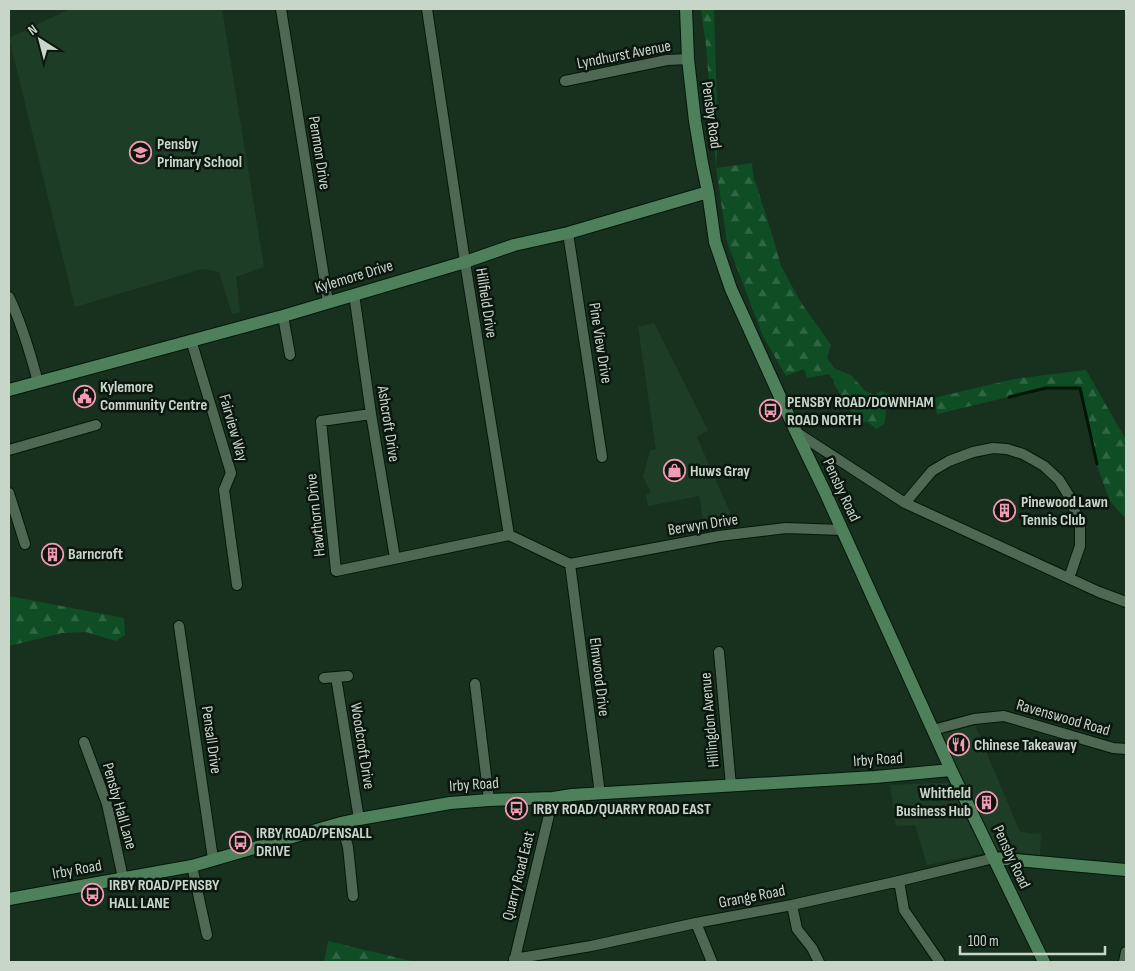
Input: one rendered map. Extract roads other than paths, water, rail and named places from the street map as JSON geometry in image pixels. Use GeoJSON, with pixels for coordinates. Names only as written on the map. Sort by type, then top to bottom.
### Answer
{"type":"FeatureCollection","features":[{"type":"Feature","properties":{"kind":"street","name":"Penmon Drive"},"geometry":{"type":"LineString","coordinates":[[281,9],[328,302]]}},
{"type":"Feature","properties":{"kind":"street","name":"Hillfield Drive"},"geometry":{"type":"LineString","coordinates":[[427,9],[509,535]]}},
{"type":"Feature","properties":{"kind":"street","name":"Pensby Road"},"geometry":{"type":"LineString","coordinates":[[686,9],[688,59],[695,121],[715,242],[731,289],[950,770],[1044,962]]}},
{"type":"Feature","properties":{"kind":"street","name":"Lyndhurst Avenue"},"geometry":{"type":"LineString","coordinates":[[565,81],[667,60],[688,59]]}},
{"type":"Feature","properties":{"kind":"street","name":"Kylemore Drive"},"geometry":{"type":"LineString","coordinates":[[9,390],[283,316],[465,262],[514,245],[568,233],[708,192]]}},
{"type":"Feature","properties":{"kind":"street","name":"Pine View Drive"},"geometry":{"type":"LineString","coordinates":[[568,233],[602,457]]}},
{"type":"Feature","properties":{"kind":"street","name":"Ashcroft Drive"},"geometry":{"type":"LineString","coordinates":[[354,294],[371,414],[395,558]]}},
{"type":"Feature","properties":{"kind":"street"},"geometry":{"type":"LineString","coordinates":[[9,296],[30,351],[38,382]]}},
{"type":"Feature","properties":{"kind":"street"},"geometry":{"type":"LineString","coordinates":[[283,316],[290,355]]}},
{"type":"Feature","properties":{"kind":"street","name":"Fairview Way"},"geometry":{"type":"LineString","coordinates":[[192,340],[231,473],[224,490],[237,585]]}},
{"type":"Feature","properties":{"kind":"street","name":"Hawthorn Drive"},"geometry":{"type":"LineString","coordinates":[[371,414],[321,421],[336,571],[509,535]]}},
{"type":"Feature","properties":{"kind":"street"},"geometry":{"type":"LineString","coordinates":[[9,450],[96,425]]}},
{"type":"Feature","properties":{"kind":"street"},"geometry":{"type":"LineString","coordinates":[[796,432],[906,503],[1099,592],[1126,602]]}},
{"type":"Feature","properties":{"kind":"street"},"geometry":{"type":"LineString","coordinates":[[906,503],[932,471],[949,461],[973,452],[994,448],[1007,449],[1023,454],[1044,466],[1059,480],[1069,496],[1080,524],[1080,546],[1069,578]]}},
{"type":"Feature","properties":{"kind":"street"},"geometry":{"type":"LineString","coordinates":[[9,493],[11,507],[25,544]]}},
{"type":"Feature","properties":{"kind":"street","name":"Berwyn Drive"},"geometry":{"type":"LineString","coordinates":[[570,564],[719,536],[786,528],[842,530]]}},
{"type":"Feature","properties":{"kind":"street"},"geometry":{"type":"LineString","coordinates":[[509,535],[570,564]]}},
{"type":"Feature","properties":{"kind":"street","name":"Elmwood Drive"},"geometry":{"type":"LineString","coordinates":[[570,564],[600,794]]}},
{"type":"Feature","properties":{"kind":"street","name":"Pensall Drive"},"geometry":{"type":"LineString","coordinates":[[179,626],[213,859]]}},
{"type":"Feature","properties":{"kind":"street","name":"Hillingdon Avenue"},"geometry":{"type":"LineString","coordinates":[[719,652],[732,786]]}},
{"type":"Feature","properties":{"kind":"street"},"geometry":{"type":"LineString","coordinates":[[324,678],[348,676]]}},
{"type":"Feature","properties":{"kind":"street","name":"Woodcroft Drive"},"geometry":{"type":"LineString","coordinates":[[336,678],[359,819]]}},
{"type":"Feature","properties":{"kind":"street"},"geometry":{"type":"LineString","coordinates":[[475,684],[489,800]]}},
{"type":"Feature","properties":{"kind":"street","name":"Ravenswood Road"},"geometry":{"type":"LineString","coordinates":[[933,730],[974,719],[1004,716],[1113,748],[1126,749]]}},
{"type":"Feature","properties":{"kind":"street","name":"Pensby Hall Lane"},"geometry":{"type":"LineString","coordinates":[[84,742],[107,804],[123,878]]}},
{"type":"Feature","properties":{"kind":"street","name":"Irby Road"},"geometry":{"type":"LineString","coordinates":[[9,899],[192,866],[341,823],[450,803],[875,777],[950,770]]}},
{"type":"Feature","properties":{"kind":"street","name":"Quarry Road East"},"geometry":{"type":"LineString","coordinates":[[514,961],[553,798]]}},
{"type":"Feature","properties":{"kind":"street"},"geometry":{"type":"LineString","coordinates":[[341,823],[348,847],[353,896]]}},
{"type":"Feature","properties":{"kind":"street"},"geometry":{"type":"LineString","coordinates":[[994,858],[1126,870]]}},
{"type":"Feature","properties":{"kind":"street","name":"Grange Road"},"geometry":{"type":"LineString","coordinates":[[514,961],[792,905],[994,858]]}},
{"type":"Feature","properties":{"kind":"street"},"geometry":{"type":"LineString","coordinates":[[192,866],[207,935]]}},
{"type":"Feature","properties":{"kind":"street"},"geometry":{"type":"LineString","coordinates":[[899,881],[904,910],[939,961]]}},
{"type":"Feature","properties":{"kind":"street"},"geometry":{"type":"LineString","coordinates":[[792,905],[797,929],[812,948],[819,962]]}},
{"type":"Feature","properties":{"kind":"street"},"geometry":{"type":"LineString","coordinates":[[696,923],[712,962]]}},
{"type":"Feature","properties":{"kind":"street"},"geometry":{"type":"LineString","coordinates":[[1124,962],[1126,952]]}},
{"type":"Feature","properties":{"kind":"waterway"},"geometry":{"type":"LineString","coordinates":[[1009,397],[1046,388],[1080,388],[1097,464]]}},
{"type":"Feature","properties":{"kind":"place","name":"Pensby Primary School"},"geometry":{"type":"Point","coordinates":[141,153]}},
{"type":"Feature","properties":{"kind":"place","name":"Kylemore Community Centre"},"geometry":{"type":"Point","coordinates":[84,396]}},
{"type":"Feature","properties":{"kind":"place","name":"PENSBY ROAD/DOWNHAM ROAD NORTH"},"geometry":{"type":"Point","coordinates":[771,411]}},
{"type":"Feature","properties":{"kind":"place","name":"Huws Gray"},"geometry":{"type":"Point","coordinates":[674,471]}},
{"type":"Feature","properties":{"kind":"place","name":"Pinewood Lawn Tennis Club"},"geometry":{"type":"Point","coordinates":[1005,511]}},
{"type":"Feature","properties":{"kind":"place","name":"Barncroft"},"geometry":{"type":"Point","coordinates":[52,554]}},
{"type":"Feature","properties":{"kind":"place","name":"Chinese Takeaway"},"geometry":{"type":"Point","coordinates":[958,745]}},
{"type":"Feature","properties":{"kind":"place","name":"Whitfield Business Hub"},"geometry":{"type":"Point","coordinates":[987,802]}},
{"type":"Feature","properties":{"kind":"place","name":"IRBY ROAD/QUARRY ROAD EAST"},"geometry":{"type":"Point","coordinates":[517,809]}},
{"type":"Feature","properties":{"kind":"place","name":"IRBY ROAD/PENSALL DRIVE"},"geometry":{"type":"Point","coordinates":[240,842]}},
{"type":"Feature","properties":{"kind":"place","name":"IRBY ROAD/PENSBY HALL LANE"},"geometry":{"type":"Point","coordinates":[93,894]}}]}
